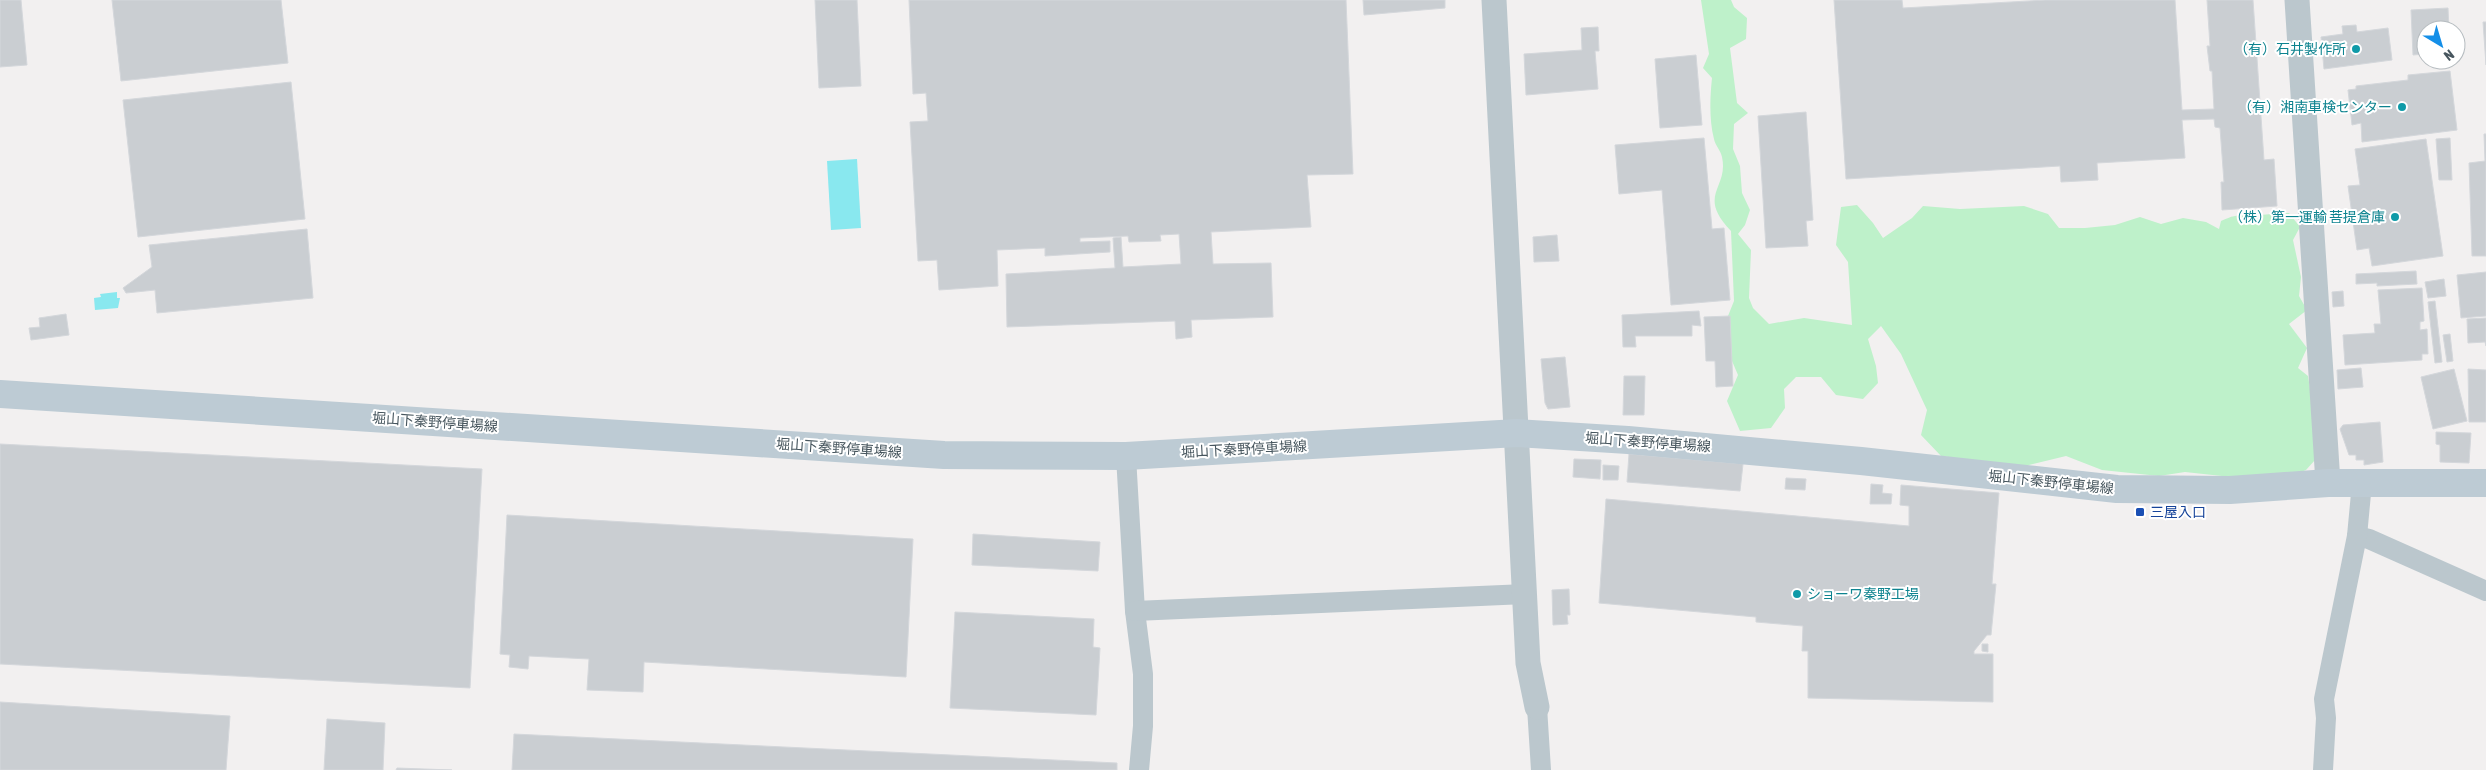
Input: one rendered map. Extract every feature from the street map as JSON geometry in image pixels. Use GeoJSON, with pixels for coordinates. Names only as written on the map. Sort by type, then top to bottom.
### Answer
{"type":"FeatureCollection","features":[{"type":"Feature","properties":{"kind":"main road","name":"堀山下秦野停車場線"},"geometry":{"type":"LineString","coordinates":[[0,394],[944,455],[1126,456],[1517,433],[1628,440],[1861,461],[2117,489],[2230,490],[2362,483],[2486,483]]}},
{"type":"Feature","properties":{"kind":"street"},"geometry":{"type":"LineString","coordinates":[[1494,0],[1526,594],[1528,663],[1537,707],[1541,770]]}},
{"type":"Feature","properties":{"kind":"street"},"geometry":{"type":"LineString","coordinates":[[2297,0],[2328,484]]}},
{"type":"Feature","properties":{"kind":"street"},"geometry":{"type":"LineString","coordinates":[[1126,456],[1135,612],[1143,674],[1143,726],[1139,770]]}},
{"type":"Feature","properties":{"kind":"street"},"geometry":{"type":"LineString","coordinates":[[2323,770],[2326,718],[2324,699],[2357,536],[2362,483]]}},
{"type":"Feature","properties":{"kind":"street"},"geometry":{"type":"LineString","coordinates":[[2357,536],[2369,539],[2486,591]]}},
{"type":"Feature","properties":{"kind":"street"},"geometry":{"type":"LineString","coordinates":[[1135,612],[1526,594]]}},
{"type":"Feature","properties":{"kind":"green space"},"geometry":{"type":"Polygon","coordinates":[[[1701,0],[1731,0],[1734,7],[1747,18],[1746,39],[1730,48],[1737,103],[1748,113],[1734,124],[1733,149],[1740,166],[1742,193],[1750,210],[1745,225],[1738,234],[1751,250],[1749,298],[1753,308],[1769,324],[1804,318],[1852,325],[1848,262],[1836,245],[1841,207],[1857,205],[1883,238],[1912,218],[1923,206],[1960,209],[2024,206],[2048,214],[2059,228],[2115,225],[2140,217],[2161,224],[2183,218],[2206,222],[2219,229],[2221,221],[2235,216],[2289,213],[2300,227],[2293,240],[2301,277],[2299,296],[2307,310],[2289,324],[2307,348],[2298,368],[2308,376],[2315,460],[2306,470],[2289,477],[2231,477],[2185,472],[2159,476],[2102,470],[2066,456],[2021,467],[1941,456],[1921,435],[1927,410],[1901,354],[1881,326],[1868,339],[1876,366],[1878,383],[1863,399],[1836,395],[1821,377],[1796,377],[1784,389],[1785,408],[1771,428],[1740,431],[1727,401],[1738,375],[1729,354],[1726,321],[1734,301],[1731,231],[1721,219],[1716,208],[1716,192],[1723,168],[1711,124],[1712,78],[1703,68],[1709,54],[1701,0]]]}},
{"type":"Feature","properties":{"kind":"water"},"geometry":{"type":"Polygon","coordinates":[[[857,159],[861,228],[831,230],[827,161],[857,159]]]}},
{"type":"Feature","properties":{"kind":"water"},"geometry":{"type":"Polygon","coordinates":[[[117,292],[117,298],[120,298],[118,308],[95,310],[94,298],[101,297],[100,294],[117,292]]]}},
{"type":"Feature","properties":{"kind":"building"},"geometry":{"type":"Polygon","coordinates":[[[0,0],[21,0],[27,65],[0,67],[0,0]]]}},
{"type":"Feature","properties":{"kind":"building"},"geometry":{"type":"Polygon","coordinates":[[[112,0],[281,0],[288,63],[121,81],[112,0]]]}},
{"type":"Feature","properties":{"kind":"building"},"geometry":{"type":"Polygon","coordinates":[[[815,0],[857,0],[861,86],[819,88],[815,0]]]}},
{"type":"Feature","properties":{"kind":"building"},"geometry":{"type":"Polygon","coordinates":[[[909,0],[1346,0],[1353,174],[1307,175],[1311,227],[1211,232],[1213,264],[1271,263],[1273,317],[1191,320],[1192,337],[1176,339],[1175,321],[1007,327],[1006,274],[1115,268],[1113,238],[1121,237],[1123,267],[1181,264],[1179,234],[1160,235],[1161,241],[1129,242],[1128,236],[1080,238],[1080,242],[1110,241],[1110,252],[1045,256],[1045,248],[997,250],[998,286],[939,290],[937,260],[918,261],[910,122],[928,121],[926,93],[913,94],[909,0]]]}},
{"type":"Feature","properties":{"kind":"building"},"geometry":{"type":"Polygon","coordinates":[[[1363,0],[1445,0],[1445,8],[1364,15],[1363,0]]]}},
{"type":"Feature","properties":{"kind":"building"},"geometry":{"type":"Polygon","coordinates":[[[1834,0],[1902,0],[1903,8],[2046,0],[2175,0],[2182,110],[2214,109],[2212,71],[2210,71],[2207,46],[2210,46],[2207,0],[2253,0],[2264,160],[2274,159],[2277,206],[2222,210],[2221,182],[2224,182],[2220,128],[2215,127],[2214,119],[2182,120],[2185,158],[2097,163],[2098,180],[2061,182],[2060,166],[1846,179],[1834,0]]]}},
{"type":"Feature","properties":{"kind":"building"},"geometry":{"type":"Polygon","coordinates":[[[2448,8],[2449,20],[2416,20],[2416,55],[2413,55],[2411,10],[2448,8]]]}},
{"type":"Feature","properties":{"kind":"building"},"geometry":{"type":"Polygon","coordinates":[[[2483,22],[2486,22],[2486,65],[2483,22]]]}},
{"type":"Feature","properties":{"kind":"building","name":"（有）石井製作所"},"geometry":{"type":"Polygon","coordinates":[[[2356,25],[2357,32],[2388,28],[2392,60],[2324,69],[2321,37],[2343,34],[2342,26],[2356,25]]]}},
{"type":"Feature","properties":{"kind":"building"},"geometry":{"type":"Polygon","coordinates":[[[1598,27],[1599,51],[1595,51],[1598,89],[1526,95],[1524,54],[1582,50],[1581,28],[1598,27]]]}},
{"type":"Feature","properties":{"kind":"building"},"geometry":{"type":"Polygon","coordinates":[[[1696,55],[1702,125],[1660,128],[1655,59],[1696,55]]]}},
{"type":"Feature","properties":{"kind":"building","name":"（有）湘南車検センター"},"geometry":{"type":"Polygon","coordinates":[[[2450,71],[2457,130],[2362,142],[2361,123],[2352,125],[2348,90],[2356,89],[2356,86],[2408,80],[2408,75],[2450,71]]]}},
{"type":"Feature","properties":{"kind":"building"},"geometry":{"type":"Polygon","coordinates":[[[291,82],[305,219],[138,237],[123,100],[291,82]]]}},
{"type":"Feature","properties":{"kind":"building"},"geometry":{"type":"Polygon","coordinates":[[[1806,112],[1813,220],[1806,221],[1808,246],[1766,248],[1758,116],[1806,112]]]}},
{"type":"Feature","properties":{"kind":"building"},"geometry":{"type":"Polygon","coordinates":[[[2484,134],[2486,134],[2486,256],[2472,256],[2469,163],[2485,161],[2484,134]]]}},
{"type":"Feature","properties":{"kind":"building"},"geometry":{"type":"Polygon","coordinates":[[[1704,138],[1712,229],[1724,228],[1730,300],[1671,305],[1662,190],[1619,194],[1615,145],[1704,138]]]}},
{"type":"Feature","properties":{"kind":"building"},"geometry":{"type":"Polygon","coordinates":[[[2450,138],[2452,180],[2439,180],[2436,139],[2450,138]]]}},
{"type":"Feature","properties":{"kind":"building","name":"（株）第一運輸 菩提倉庫"},"geometry":{"type":"Polygon","coordinates":[[[2426,139],[2443,256],[2372,266],[2369,248],[2357,250],[2348,186],[2360,185],[2355,149],[2426,139]]]}},
{"type":"Feature","properties":{"kind":"building"},"geometry":{"type":"Polygon","coordinates":[[[307,229],[313,298],[157,313],[155,290],[126,293],[123,288],[152,267],[149,245],[307,229]]]}},
{"type":"Feature","properties":{"kind":"building"},"geometry":{"type":"Polygon","coordinates":[[[1557,235],[1559,261],[1534,262],[1533,237],[1557,235]]]}},
{"type":"Feature","properties":{"kind":"building"},"geometry":{"type":"Polygon","coordinates":[[[2416,271],[2417,284],[2377,286],[2377,283],[2356,284],[2356,274],[2416,271]]]}},
{"type":"Feature","properties":{"kind":"building"},"geometry":{"type":"Polygon","coordinates":[[[2486,272],[2486,316],[2461,318],[2457,275],[2486,272]]]}},
{"type":"Feature","properties":{"kind":"building"},"geometry":{"type":"Polygon","coordinates":[[[2444,279],[2446,296],[2428,298],[2425,282],[2444,279]]]}},
{"type":"Feature","properties":{"kind":"building"},"geometry":{"type":"Polygon","coordinates":[[[2422,288],[2424,321],[2420,322],[2420,330],[2427,329],[2428,354],[2422,354],[2422,360],[2345,365],[2343,335],[2375,333],[2374,324],[2381,324],[2378,290],[2422,288]]]}},
{"type":"Feature","properties":{"kind":"building"},"geometry":{"type":"Polygon","coordinates":[[[2343,291],[2344,306],[2333,307],[2332,292],[2343,291]]]}},
{"type":"Feature","properties":{"kind":"building"},"geometry":{"type":"Polygon","coordinates":[[[2435,301],[2442,362],[2435,363],[2428,302],[2435,301]]]}},
{"type":"Feature","properties":{"kind":"building"},"geometry":{"type":"Polygon","coordinates":[[[1699,311],[1701,326],[1692,325],[1692,336],[1635,336],[1636,347],[1623,347],[1622,315],[1699,311]]]}},
{"type":"Feature","properties":{"kind":"building"},"geometry":{"type":"Polygon","coordinates":[[[66,314],[69,335],[31,340],[29,328],[40,327],[39,318],[66,314]]]}},
{"type":"Feature","properties":{"kind":"building"},"geometry":{"type":"Polygon","coordinates":[[[1730,316],[1733,386],[1716,387],[1715,361],[1706,361],[1704,317],[1730,316]]]}},
{"type":"Feature","properties":{"kind":"building"},"geometry":{"type":"Polygon","coordinates":[[[2486,318],[2486,346],[2485,342],[2468,343],[2467,319],[2486,318]]]}},
{"type":"Feature","properties":{"kind":"building"},"geometry":{"type":"Polygon","coordinates":[[[2450,334],[2453,361],[2447,362],[2443,335],[2450,334]]]}},
{"type":"Feature","properties":{"kind":"building"},"geometry":{"type":"Polygon","coordinates":[[[1565,357],[1570,407],[1548,409],[1545,403],[1541,359],[1565,357]]]}},
{"type":"Feature","properties":{"kind":"building"},"geometry":{"type":"Polygon","coordinates":[[[2361,368],[2363,387],[2338,389],[2337,370],[2361,368]]]}},
{"type":"Feature","properties":{"kind":"building"},"geometry":{"type":"Polygon","coordinates":[[[2454,369],[2467,421],[2433,429],[2421,377],[2454,369]]]}},
{"type":"Feature","properties":{"kind":"building"},"geometry":{"type":"Polygon","coordinates":[[[2468,369],[2486,370],[2486,422],[2469,422],[2468,369]]]}},
{"type":"Feature","properties":{"kind":"building"},"geometry":{"type":"Polygon","coordinates":[[[1624,376],[1645,376],[1644,415],[1623,415],[1624,376]]]}},
{"type":"Feature","properties":{"kind":"building"},"geometry":{"type":"Polygon","coordinates":[[[2380,422],[2383,462],[2364,465],[2364,460],[2356,460],[2356,455],[2349,455],[2340,429],[2343,425],[2380,422]]]}},
{"type":"Feature","properties":{"kind":"building"},"geometry":{"type":"Polygon","coordinates":[[[2436,432],[2471,433],[2469,463],[2440,462],[2440,445],[2436,444],[2436,432]]]}},
{"type":"Feature","properties":{"kind":"building"},"geometry":{"type":"Polygon","coordinates":[[[0,444],[482,469],[470,688],[0,664],[0,444]]]}},
{"type":"Feature","properties":{"kind":"building"},"geometry":{"type":"Polygon","coordinates":[[[1629,454],[1743,464],[1740,491],[1627,482],[1629,454]]]}},
{"type":"Feature","properties":{"kind":"building"},"geometry":{"type":"Polygon","coordinates":[[[1574,459],[1601,460],[1600,479],[1573,477],[1574,459]]]}},
{"type":"Feature","properties":{"kind":"building"},"geometry":{"type":"Polygon","coordinates":[[[1603,465],[1619,466],[1618,480],[1603,480],[1603,465]]]}},
{"type":"Feature","properties":{"kind":"building"},"geometry":{"type":"Polygon","coordinates":[[[1786,478],[1806,479],[1805,490],[1785,489],[1786,478]]]}},
{"type":"Feature","properties":{"kind":"building"},"geometry":{"type":"Polygon","coordinates":[[[1871,484],[1883,485],[1882,493],[1892,494],[1891,504],[1870,504],[1871,484]]]}},
{"type":"Feature","properties":{"kind":"building","name":"ショーワ秦野工場"},"geometry":{"type":"Polygon","coordinates":[[[1901,485],[1999,493],[1992,584],[1996,584],[1991,635],[1987,635],[1974,651],[1974,654],[1993,654],[1993,702],[1808,698],[1808,651],[1802,651],[1803,626],[1756,622],[1756,617],[1599,603],[1606,499],[1909,526],[1909,506],[1900,505],[1901,485]]]}},
{"type":"Feature","properties":{"kind":"building"},"geometry":{"type":"Polygon","coordinates":[[[507,515],[913,539],[906,677],[644,662],[643,692],[587,690],[589,659],[529,656],[528,669],[509,667],[510,655],[500,654],[507,515]]]}},
{"type":"Feature","properties":{"kind":"building"},"geometry":{"type":"Polygon","coordinates":[[[973,534],[1100,542],[1098,571],[972,565],[973,534]]]}},
{"type":"Feature","properties":{"kind":"building"},"geometry":{"type":"Polygon","coordinates":[[[1569,589],[1570,615],[1567,615],[1568,624],[1553,625],[1552,590],[1569,589]]]}},
{"type":"Feature","properties":{"kind":"building"},"geometry":{"type":"Polygon","coordinates":[[[955,612],[1094,619],[1093,647],[1100,648],[1096,715],[950,708],[955,612]]]}},
{"type":"Feature","properties":{"kind":"building"},"geometry":{"type":"Polygon","coordinates":[[[1982,644],[1988,644],[1988,652],[1982,651],[1982,644]]]}},
{"type":"Feature","properties":{"kind":"building"},"geometry":{"type":"Polygon","coordinates":[[[0,702],[230,716],[226,770],[0,770],[0,702]]]}},
{"type":"Feature","properties":{"kind":"building"},"geometry":{"type":"Polygon","coordinates":[[[327,719],[385,723],[383,770],[324,770],[327,719]]]}},
{"type":"Feature","properties":{"kind":"building"},"geometry":{"type":"Polygon","coordinates":[[[514,734],[1117,763],[1117,770],[512,770],[514,734]]]}},
{"type":"Feature","properties":{"kind":"building"},"geometry":{"type":"Polygon","coordinates":[[[397,768],[452,770],[396,770],[397,768]]]}},
{"type":"Feature","properties":{"kind":"place","name":"（有）石井製作所"},"geometry":{"type":"Point","coordinates":[2356,49]}},
{"type":"Feature","properties":{"kind":"place","name":"（有）湘南車検センター"},"geometry":{"type":"Point","coordinates":[2402,107]}},
{"type":"Feature","properties":{"kind":"place","name":"（株）第一運輸 菩提倉庫"},"geometry":{"type":"Point","coordinates":[2395,217]}},
{"type":"Feature","properties":{"kind":"place","name":"三屋入口"},"geometry":{"type":"Point","coordinates":[2140,512]}},
{"type":"Feature","properties":{"kind":"place","name":"ショーワ秦野工場"},"geometry":{"type":"Point","coordinates":[1797,594]}}]}
